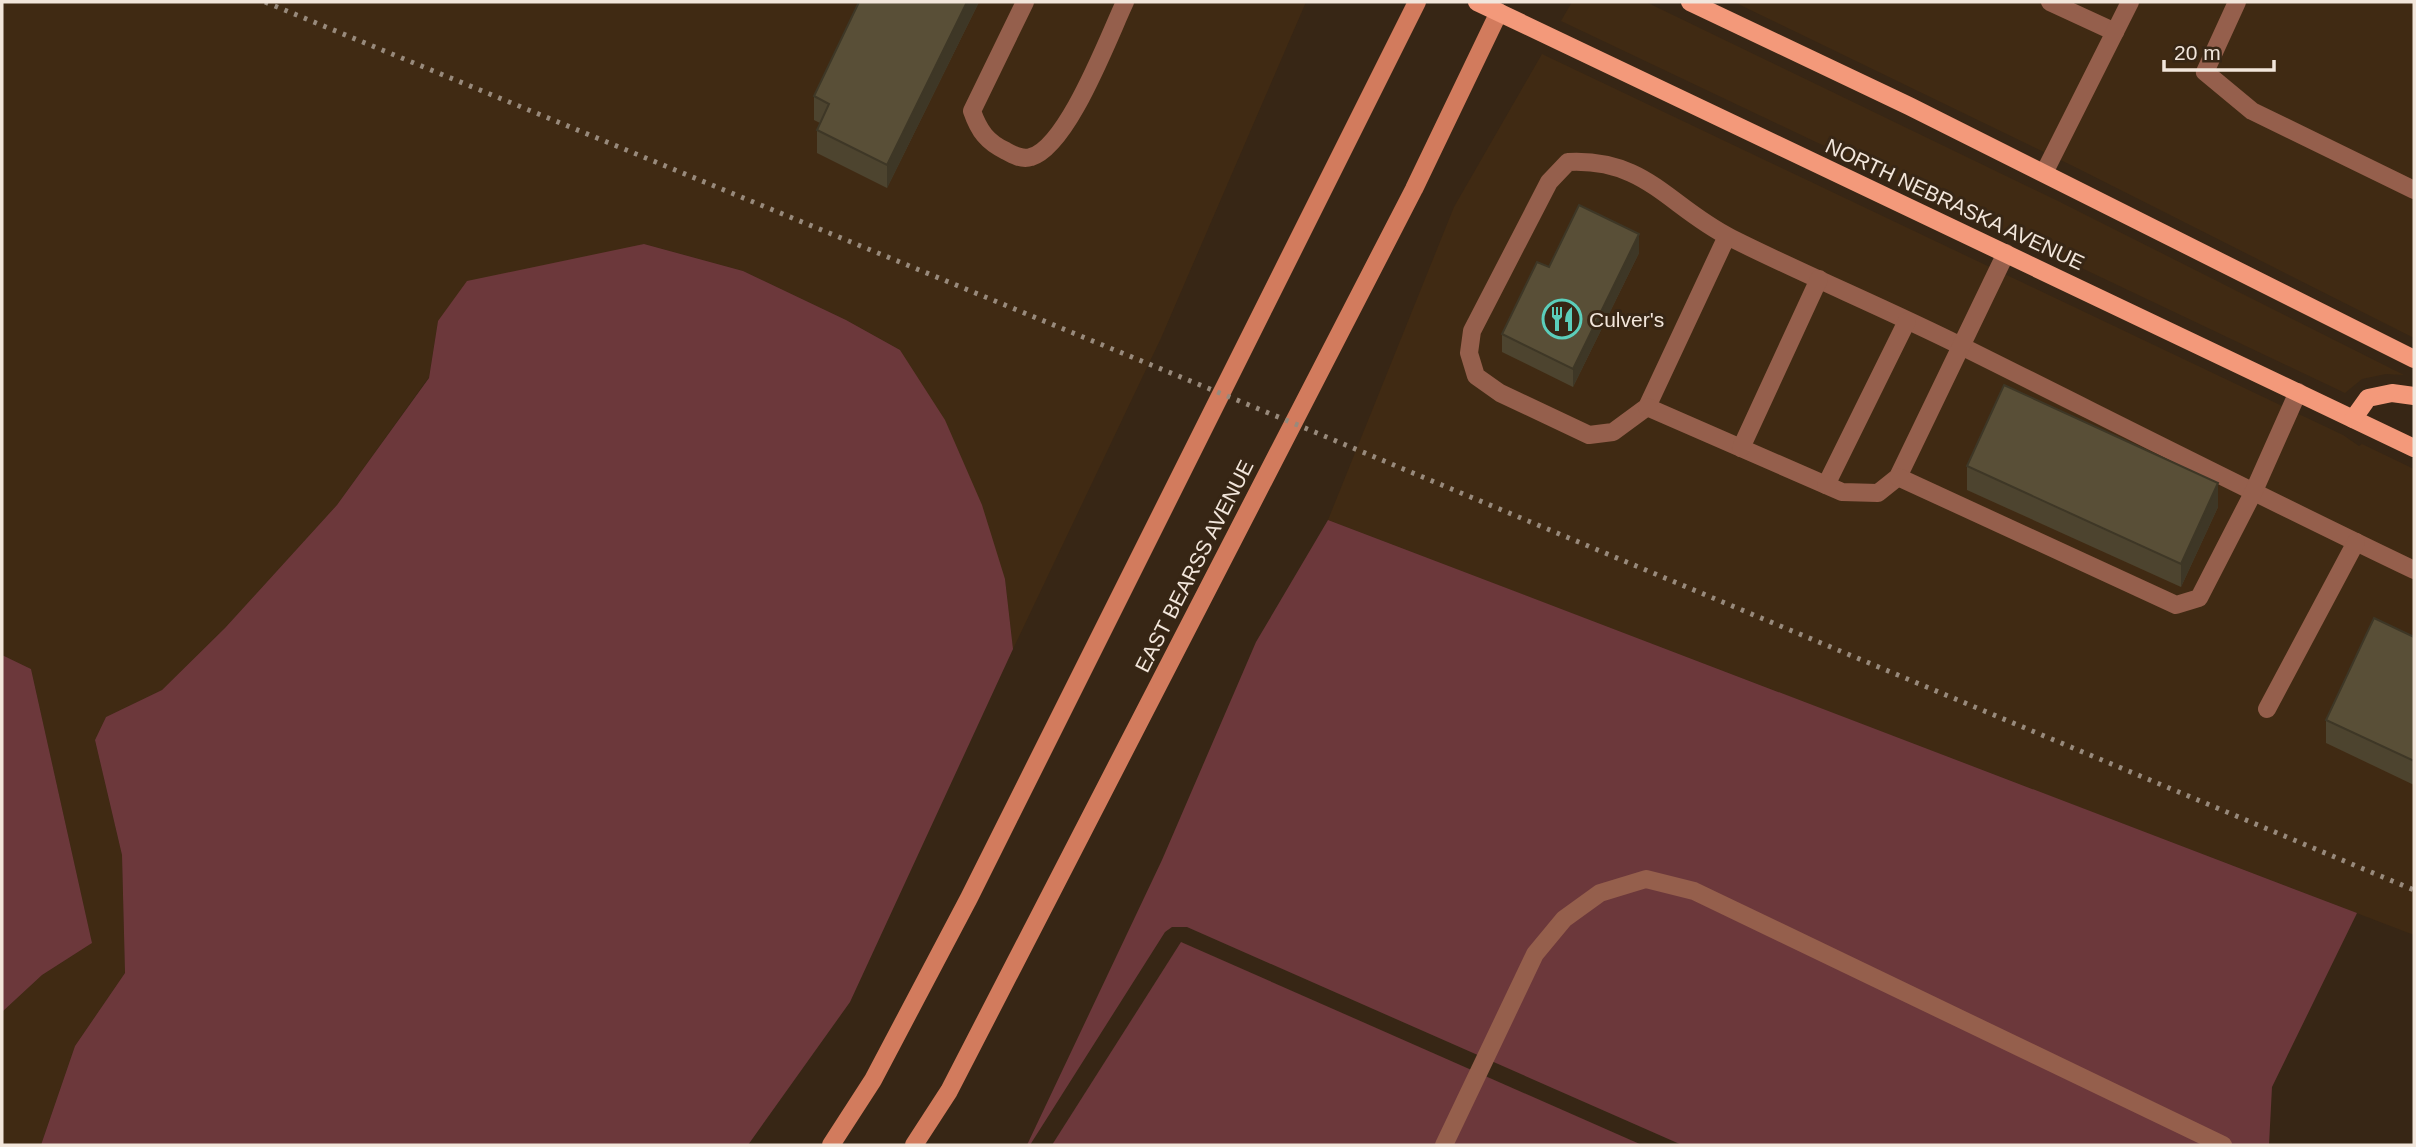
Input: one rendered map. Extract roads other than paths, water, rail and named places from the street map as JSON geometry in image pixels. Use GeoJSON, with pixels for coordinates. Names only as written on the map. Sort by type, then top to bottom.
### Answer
{"type":"FeatureCollection","features":[{"type":"Feature","properties":{"kind":"main road"},"geometry":{"type":"LineString","coordinates":[[834,1144],[873,1080],[969,898],[1417,2]]}},
{"type":"Feature","properties":{"kind":"main road","name":"NORTH NEBRASKA AVENUE"},"geometry":{"type":"LineString","coordinates":[[1477,2],[1502,7],[2006,253],[2414,447]]}},
{"type":"Feature","properties":{"kind":"main road"},"geometry":{"type":"LineString","coordinates":[[1690,2],[2044,173],[2414,359]]}},
{"type":"Feature","properties":{"kind":"main road","name":"EAST BEARSS AVENUE"},"geometry":{"type":"LineString","coordinates":[[914,1145],[955,1079],[1408,201],[1502,7]]}},
{"type":"Feature","properties":{"kind":"main road"},"geometry":{"type":"LineString","coordinates":[[2353,419],[2368,398],[2392,393],[2414,396]]}},
{"type":"Feature","properties":{"kind":"lane"},"geometry":{"type":"LineString","coordinates":[[1026,2],[972,111],[977,126],[990,143],[1018,157],[1030,158],[1046,148],[1065,128],[1125,2]]}},
{"type":"Feature","properties":{"kind":"lane"},"geometry":{"type":"LineString","coordinates":[[2050,2],[2115,32]]}},
{"type":"Feature","properties":{"kind":"lane"},"geometry":{"type":"LineString","coordinates":[[2044,173],[2130,2]]}},
{"type":"Feature","properties":{"kind":"lane"},"geometry":{"type":"LineString","coordinates":[[2237,2],[2205,72],[2252,111],[2414,190]]}},
{"type":"Feature","properties":{"kind":"lane"},"geometry":{"type":"LineString","coordinates":[[1727,236],[1647,407],[1613,432],[1589,435],[1500,393],[1476,376],[1469,353],[1472,331],[1549,182],[1567,162],[1591,161],[1618,165],[1657,187],[1727,236],[1962,346],[2253,493],[2414,570]]}},
{"type":"Feature","properties":{"kind":"lane"},"geometry":{"type":"LineString","coordinates":[[1647,407],[1842,492],[1878,494],[1898,477],[2006,253]]}},
{"type":"Feature","properties":{"kind":"lane"},"geometry":{"type":"LineString","coordinates":[[1741,448],[1819,279]]}},
{"type":"Feature","properties":{"kind":"lane"},"geometry":{"type":"LineString","coordinates":[[1826,485],[1908,321]]}},
{"type":"Feature","properties":{"kind":"lane"},"geometry":{"type":"LineString","coordinates":[[1898,477],[2176,605],[2199,598],[2253,493],[2298,392]]}},
{"type":"Feature","properties":{"kind":"lane"},"geometry":{"type":"LineString","coordinates":[[2267,709],[2356,542]]}},
{"type":"Feature","properties":{"kind":"lane"},"geometry":{"type":"LineString","coordinates":[[1444,1145],[1535,954],[1564,919],[1601,893],[1646,879],[1694,891],[2223,1145]]}},
{"type":"Feature","properties":{"kind":"railway"},"geometry":{"type":"LineString","coordinates":[[265,2],[1293,423],[2414,890]]}},
{"type":"Feature","properties":{"kind":"place","name":"Culver's"},"geometry":{"type":"Point","coordinates":[1562,319]}}]}
